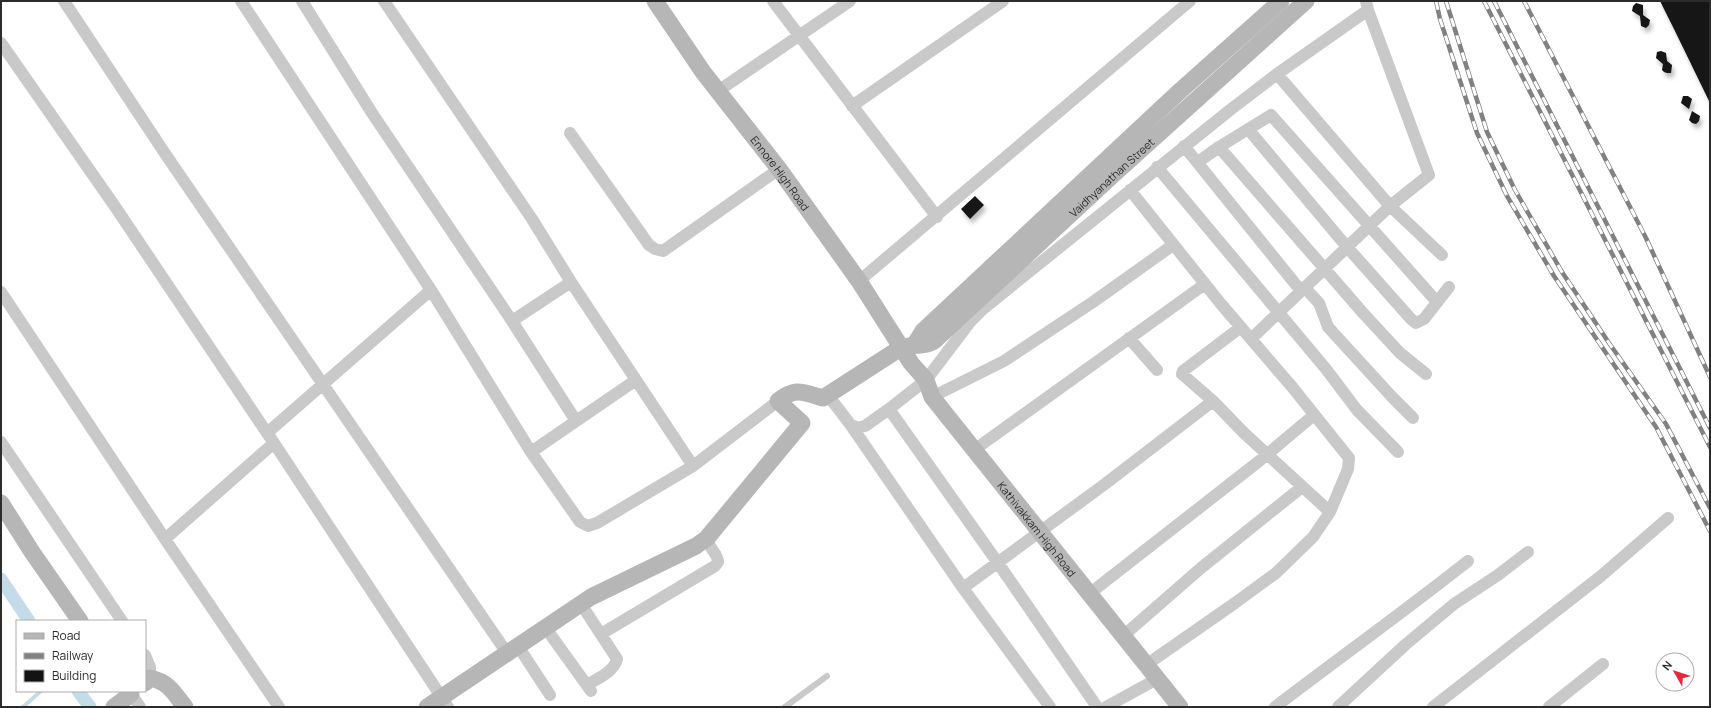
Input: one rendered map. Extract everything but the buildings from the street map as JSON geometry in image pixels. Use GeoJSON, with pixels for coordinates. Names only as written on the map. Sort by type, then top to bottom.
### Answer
{"type":"FeatureCollection","features":[{"type":"Feature","properties":{"kind":"main road","name":"Ennore High Road"},"geometry":{"type":"LineString","coordinates":[[655,1],[703,72],[779,169],[859,281],[909,346]]}},
{"type":"Feature","properties":{"kind":"main road","name":"Vaidhyanathan Street"},"geometry":{"type":"LineString","coordinates":[[909,346],[923,331],[1181,90],[1281,1]]}},
{"type":"Feature","properties":{"kind":"main road","name":"Vaidhyanathan Street"},"geometry":{"type":"LineString","coordinates":[[909,346],[927,344],[934,341],[1109,178],[1306,1]]}},
{"type":"Feature","properties":{"kind":"main road","name":"Kathivakkam High Road"},"geometry":{"type":"LineString","coordinates":[[909,346],[912,363],[926,380],[932,397],[1180,707]]}},
{"type":"Feature","properties":{"kind":"main road"},"geometry":{"type":"LineString","coordinates":[[427,707],[445,702],[512,650],[581,604],[696,546],[707,538],[802,423],[778,401],[786,394],[795,391],[823,398],[827,394],[909,346]]}},
{"type":"Feature","properties":{"kind":"main road"},"geometry":{"type":"LineString","coordinates":[[1,503],[32,552],[79,620]]}},
{"type":"Feature","properties":{"kind":"main road"},"geometry":{"type":"LineString","coordinates":[[148,681],[160,680],[167,684],[185,707]]}},
{"type":"Feature","properties":{"kind":"street"},"geometry":{"type":"LineString","coordinates":[[64,1],[166,156],[322,385],[512,650],[550,695]]}},
{"type":"Feature","properties":{"kind":"street"},"geometry":{"type":"LineString","coordinates":[[241,1],[431,290],[531,452],[580,522],[588,526],[597,523],[693,466],[778,401]]}},
{"type":"Feature","properties":{"kind":"street"},"geometry":{"type":"LineString","coordinates":[[302,1],[372,113],[512,321],[576,421]]}},
{"type":"Feature","properties":{"kind":"street"},"geometry":{"type":"LineString","coordinates":[[384,1],[532,219],[571,282],[693,466]]}},
{"type":"Feature","properties":{"kind":"street"},"geometry":{"type":"LineString","coordinates":[[773,1],[937,217]]}},
{"type":"Feature","properties":{"kind":"street"},"geometry":{"type":"LineString","coordinates":[[718,91],[850,1]]}},
{"type":"Feature","properties":{"kind":"street"},"geometry":{"type":"LineString","coordinates":[[852,106],[1003,1]]}},
{"type":"Feature","properties":{"kind":"street"},"geometry":{"type":"LineString","coordinates":[[859,281],[937,217],[1190,1]]}},
{"type":"Feature","properties":{"kind":"street"},"geometry":{"type":"LineString","coordinates":[[850,424],[857,428],[864,426],[889,409],[926,380],[970,322],[982,309],[1184,146],[1367,6],[1429,175],[1370,224],[1251,339]]}},
{"type":"Feature","properties":{"kind":"street"},"geometry":{"type":"LineString","coordinates":[[1,43],[116,208],[271,438],[445,702]]}},
{"type":"Feature","properties":{"kind":"street"},"geometry":{"type":"LineString","coordinates":[[1277,74],[1390,206],[1442,255]]}},
{"type":"Feature","properties":{"kind":"street"},"geometry":{"type":"LineString","coordinates":[[1198,162],[1219,147],[1271,115],[1370,224],[1437,302]]}},
{"type":"Feature","properties":{"kind":"street"},"geometry":{"type":"LineString","coordinates":[[1248,129],[1404,313],[1416,323],[1424,319],[1449,287]]}},
{"type":"Feature","properties":{"kind":"street"},"geometry":{"type":"LineString","coordinates":[[570,133],[649,245],[655,249],[663,251],[779,169]]}},
{"type":"Feature","properties":{"kind":"street"},"geometry":{"type":"LineString","coordinates":[[1184,146],[1302,289],[1319,303],[1326,318],[1328,327],[1413,418]]}},
{"type":"Feature","properties":{"kind":"street"},"geometry":{"type":"LineString","coordinates":[[1219,147],[1324,269],[1400,353],[1426,374]]}},
{"type":"Feature","properties":{"kind":"street"},"geometry":{"type":"LineString","coordinates":[[1157,168],[1279,312],[1326,369],[1357,410],[1398,452]]}},
{"type":"Feature","properties":{"kind":"street"},"geometry":{"type":"LineString","coordinates":[[1130,190],[1173,245],[1349,458],[1348,469],[1330,512],[1313,537],[1276,573],[1146,664]]}},
{"type":"Feature","properties":{"kind":"street"},"geometry":{"type":"LineString","coordinates":[[932,397],[1004,360],[1093,302],[1173,245]]}},
{"type":"Feature","properties":{"kind":"street"},"geometry":{"type":"LineString","coordinates":[[512,321],[571,282]]}},
{"type":"Feature","properties":{"kind":"street"},"geometry":{"type":"LineString","coordinates":[[974,450],[1205,284]]}},
{"type":"Feature","properties":{"kind":"street"},"geometry":{"type":"LineString","coordinates":[[165,539],[271,438],[322,385],[431,290]]}},
{"type":"Feature","properties":{"kind":"street"},"geometry":{"type":"LineString","coordinates":[[1,292],[165,539],[279,707]]}},
{"type":"Feature","properties":{"kind":"street"},"geometry":{"type":"LineString","coordinates":[[1241,328],[1183,371],[1183,377],[1212,401],[1330,512]]}},
{"type":"Feature","properties":{"kind":"street"},"geometry":{"type":"LineString","coordinates":[[1130,338],[1156,370]]}},
{"type":"Feature","properties":{"kind":"street"},"geometry":{"type":"LineString","coordinates":[[531,452],[636,380]]}},
{"type":"Feature","properties":{"kind":"street"},"geometry":{"type":"LineString","coordinates":[[827,394],[850,424],[963,588],[1050,707]]}},
{"type":"Feature","properties":{"kind":"street"},"geometry":{"type":"LineString","coordinates":[[963,588],[1105,484],[1212,401]]}},
{"type":"Feature","properties":{"kind":"street"},"geometry":{"type":"LineString","coordinates":[[889,409],[998,562],[1097,707]]}},
{"type":"Feature","properties":{"kind":"street"},"geometry":{"type":"LineString","coordinates":[[1089,594],[1267,454],[1314,415]]}},
{"type":"Feature","properties":{"kind":"street"},"geometry":{"type":"LineString","coordinates":[[1,442],[121,620]]}},
{"type":"Feature","properties":{"kind":"street"},"geometry":{"type":"LineString","coordinates":[[1123,636],[1200,568],[1302,487]]}},
{"type":"Feature","properties":{"kind":"street"},"geometry":{"type":"LineString","coordinates":[[1433,707],[1601,576],[1668,518]]}},
{"type":"Feature","properties":{"kind":"street"},"geometry":{"type":"LineString","coordinates":[[601,634],[715,566],[718,562],[718,558],[708,543],[707,538]]}},
{"type":"Feature","properties":{"kind":"street"},"geometry":{"type":"LineString","coordinates":[[1338,707],[1405,645],[1454,604],[1498,575],[1528,552]]}},
{"type":"Feature","properties":{"kind":"street"},"geometry":{"type":"LineString","coordinates":[[1275,707],[1362,640],[1417,602],[1468,560]]}},
{"type":"Feature","properties":{"kind":"street"},"geometry":{"type":"LineString","coordinates":[[546,627],[589,688],[615,665],[617,659],[581,604]]}},
{"type":"Feature","properties":{"kind":"street"},"geometry":{"type":"LineString","coordinates":[[146,658],[150,667],[148,681]]}},
{"type":"Feature","properties":{"kind":"street"},"geometry":{"type":"LineString","coordinates":[[1548,707],[1603,664]]}},
{"type":"Feature","properties":{"kind":"street"},"geometry":{"type":"LineString","coordinates":[[1106,707],[1157,679]]}},
{"type":"Feature","properties":{"kind":"lane"},"geometry":{"type":"LineString","coordinates":[[785,707],[827,676]]}},
{"type":"Feature","properties":{"kind":"waterway"},"geometry":{"type":"LineString","coordinates":[[1,579],[28,620]]}},
{"type":"Feature","properties":{"kind":"waterway"},"geometry":{"type":"LineString","coordinates":[[23,707],[40,692]]}},
{"type":"Feature","properties":{"kind":"waterway"},"geometry":{"type":"LineString","coordinates":[[79,692],[90,707]]}},
{"type":"Feature","properties":{"kind":"railway"},"geometry":{"type":"LineString","coordinates":[[1436,1],[1440,19],[1477,133],[1507,196],[1554,276],[1656,427],[1710,531]]}},
{"type":"Feature","properties":{"kind":"railway"},"geometry":{"type":"LineString","coordinates":[[1446,1],[1487,132],[1515,190],[1562,272],[1609,343],[1666,424],[1710,508]]}},
{"type":"Feature","properties":{"kind":"railway"},"geometry":{"type":"LineString","coordinates":[[1484,1],[1710,447]]}},
{"type":"Feature","properties":{"kind":"railway"},"geometry":{"type":"LineString","coordinates":[[1494,1],[1710,428]]}},
{"type":"Feature","properties":{"kind":"railway"},"geometry":{"type":"LineString","coordinates":[[1524,1],[1646,238],[1710,377]]}}]}
